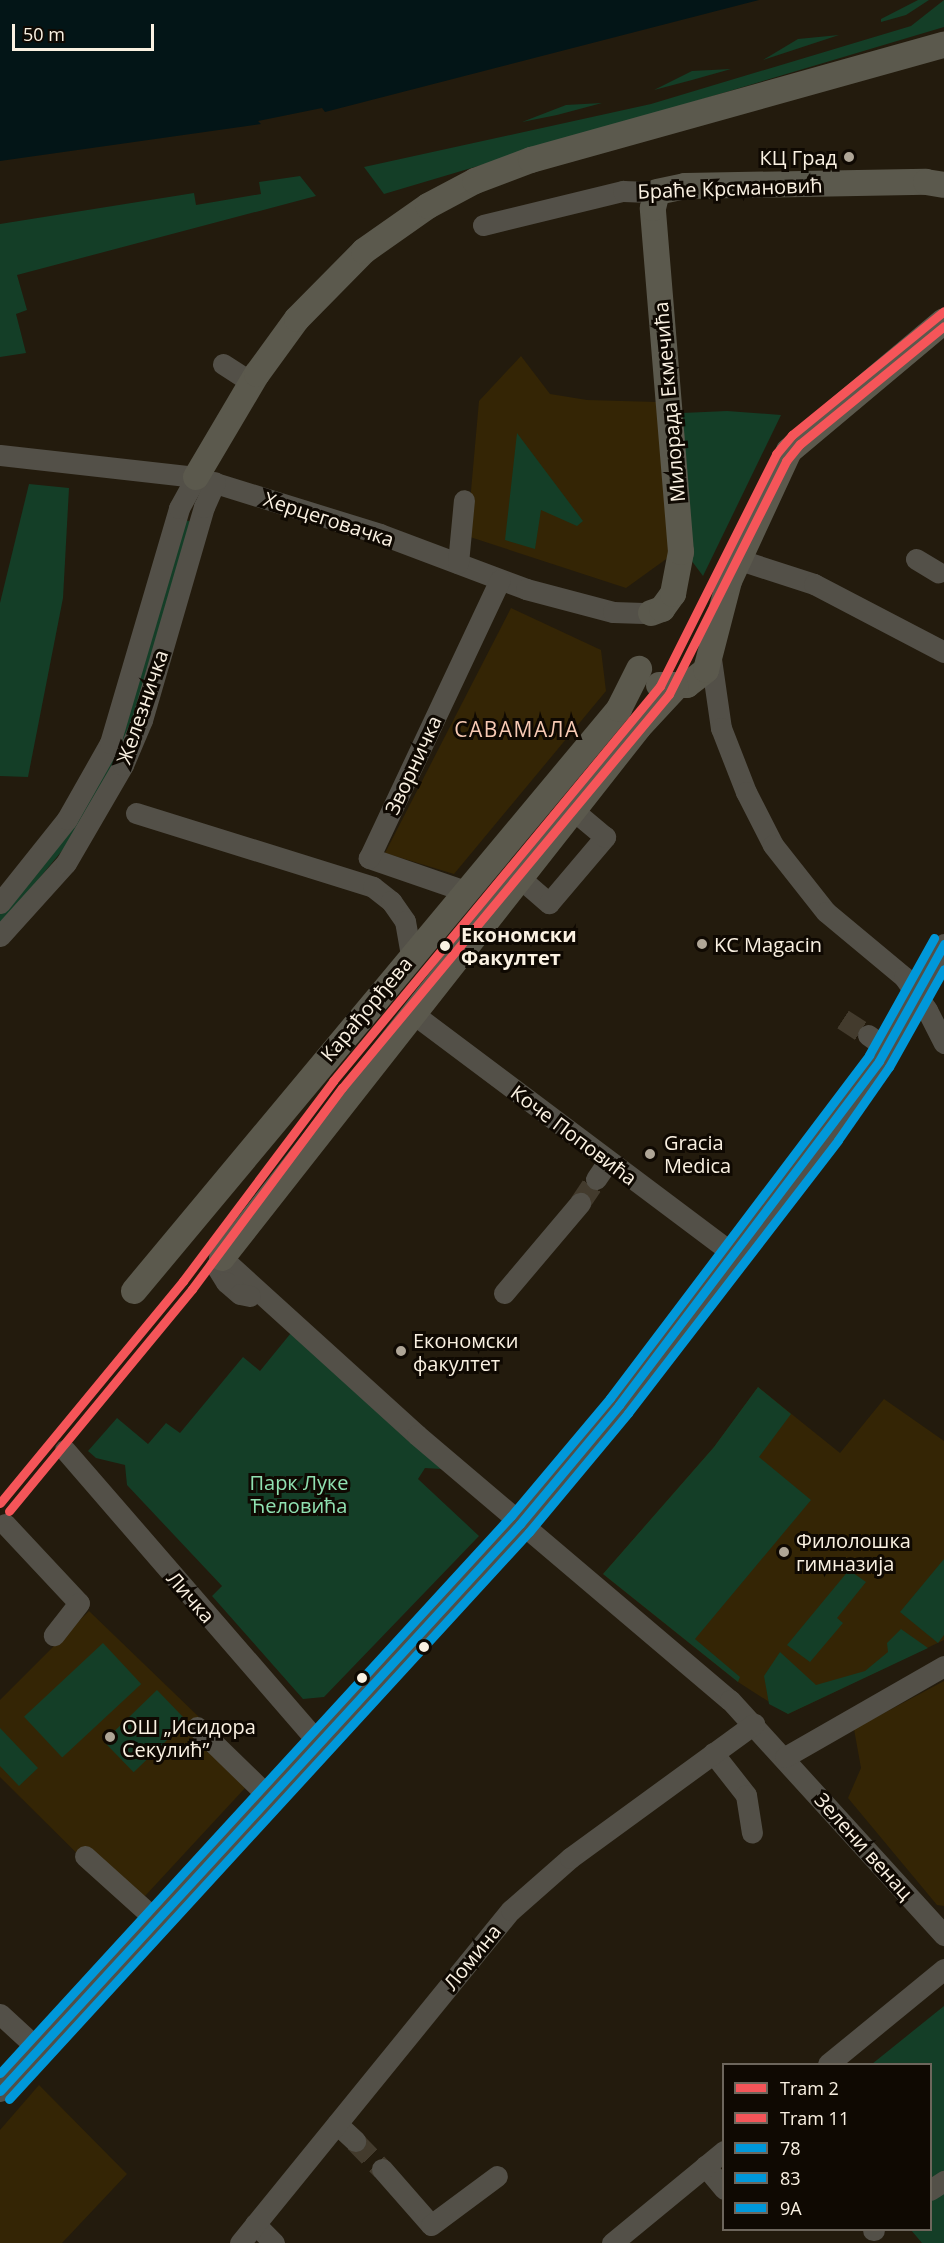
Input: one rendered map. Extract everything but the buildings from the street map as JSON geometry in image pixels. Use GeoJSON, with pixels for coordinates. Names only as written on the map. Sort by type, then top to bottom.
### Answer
{"type":"FeatureCollection","features":[{"type":"Feature","properties":{"kind":"main road"},"geometry":{"type":"LineString","coordinates":[[206,480],[252,383],[297,319],[356,259],[428,206],[475,181],[542,156],[944,45]]}},
{"type":"Feature","properties":{"kind":"main road","name":"Браће Крсмановић"},"geometry":{"type":"LineString","coordinates":[[657,192],[685,186],[926,182],[944,185]]}},
{"type":"Feature","properties":{"kind":"main road","name":"Милорада Екмечића"},"geometry":{"type":"LineString","coordinates":[[657,192],[653,208],[681,552],[678,579],[657,611]]}},
{"type":"Feature","properties":{"kind":"main road"},"geometry":{"type":"LineString","coordinates":[[711,650],[719,607],[737,559],[789,451],[944,321]]}},
{"type":"Feature","properties":{"kind":"main road","name":"Карађорђева"},"geometry":{"type":"LineString","coordinates":[[222,1258],[639,727],[676,687],[698,679],[711,650]]}},
{"type":"Feature","properties":{"kind":"main road","name":"Карађорђева"},"geometry":{"type":"LineString","coordinates":[[134,1290],[619,709],[636,663],[651,682],[676,687]]}},
{"type":"Feature","properties":{"kind":"street","name":"Браће Крсмановић"},"geometry":{"type":"LineString","coordinates":[[483,225],[623,191],[657,192]]}},
{"type":"Feature","properties":{"kind":"street"},"geometry":{"type":"LineString","coordinates":[[223,364],[252,383]]}},
{"type":"Feature","properties":{"kind":"street","name":"Херцеговачка"},"geometry":{"type":"LineString","coordinates":[[0,455],[206,480],[458,563],[526,589],[613,612],[657,611]]}},
{"type":"Feature","properties":{"kind":"street","name":"Железничка"},"geometry":{"type":"LineString","coordinates":[[0,903],[67,819],[110,743],[179,508],[206,480]]}},
{"type":"Feature","properties":{"kind":"street","name":"Железничка"},"geometry":{"type":"LineString","coordinates":[[0,936],[66,863],[123,765],[142,720],[204,507],[206,480]]}},
{"type":"Feature","properties":{"kind":"street"},"geometry":{"type":"LineString","coordinates":[[458,563],[464,500]]}},
{"type":"Feature","properties":{"kind":"street"},"geometry":{"type":"LineString","coordinates":[[737,559],[815,580],[944,652]]}},
{"type":"Feature","properties":{"kind":"street"},"geometry":{"type":"LineString","coordinates":[[916,559],[938,572]]}},
{"type":"Feature","properties":{"kind":"street","name":"Зворничка"},"geometry":{"type":"LineString","coordinates":[[465,891],[369,858],[500,580]]}},
{"type":"Feature","properties":{"kind":"street"},"geometry":{"type":"LineString","coordinates":[[711,650],[714,699],[732,760],[759,820],[783,861],[826,912],[904,977],[918,994],[944,1043]]}},
{"type":"Feature","properties":{"kind":"street"},"geometry":{"type":"LineString","coordinates":[[521,879],[549,903],[605,837],[574,811]]}},
{"type":"Feature","properties":{"kind":"street"},"geometry":{"type":"LineString","coordinates":[[136,813],[373,887],[391,901],[405,921],[411,956]]}},
{"type":"Feature","properties":{"kind":"street"},"geometry":{"type":"LineString","coordinates":[[0,2091],[520,1524],[619,1405],[828,1133],[879,1061],[944,944]]}},
{"type":"Feature","properties":{"kind":"street","name":"Коче Поповића"},"geometry":{"type":"LineString","coordinates":[[415,1015],[733,1254]]}},
{"type":"Feature","properties":{"kind":"street"},"geometry":{"type":"LineString","coordinates":[[596,1179],[608,1161]]}},
{"type":"Feature","properties":{"kind":"street"},"geometry":{"type":"LineString","coordinates":[[504,1293],[580,1203]]}},
{"type":"Feature","properties":{"kind":"street","name":"Зелени венац"},"geometry":{"type":"LineString","coordinates":[[222,1258],[520,1524],[754,1724],[944,1935]]}},
{"type":"Feature","properties":{"kind":"street"},"geometry":{"type":"LineString","coordinates":[[250,1296],[278,1320],[274,1325]]}},
{"type":"Feature","properties":{"kind":"street","name":"Личка"},"geometry":{"type":"LineString","coordinates":[[64,1450],[319,1743]]}},
{"type":"Feature","properties":{"kind":"street"},"geometry":{"type":"LineString","coordinates":[[5,1524],[79,1603],[54,1635]]}},
{"type":"Feature","properties":{"kind":"street"},"geometry":{"type":"LineString","coordinates":[[784,1757],[944,1666]]}},
{"type":"Feature","properties":{"kind":"street","name":"Ломина"},"geometry":{"type":"LineString","coordinates":[[240,2243],[511,1910],[570,1858],[754,1724]]}},
{"type":"Feature","properties":{"kind":"street"},"geometry":{"type":"LineString","coordinates":[[197,1727],[269,1797]]}},
{"type":"Feature","properties":{"kind":"street"},"geometry":{"type":"LineString","coordinates":[[713,1753],[746,1795],[752,1833]]}},
{"type":"Feature","properties":{"kind":"street"},"geometry":{"type":"LineString","coordinates":[[85,1856],[156,1920]]}},
{"type":"Feature","properties":{"kind":"street"},"geometry":{"type":"LineString","coordinates":[[829,2063],[944,1969]]}},
{"type":"Feature","properties":{"kind":"street"},"geometry":{"type":"LineString","coordinates":[[0,2014],[37,2049]]}},
{"type":"Feature","properties":{"kind":"street"},"geometry":{"type":"LineString","coordinates":[[337,2124],[355,2141]]}},
{"type":"Feature","properties":{"kind":"street"},"geometry":{"type":"LineString","coordinates":[[612,2243],[716,2162],[722,2185]]}},
{"type":"Feature","properties":{"kind":"street"},"geometry":{"type":"LineString","coordinates":[[382,2169],[430,2225],[497,2176]]}},
{"type":"Feature","properties":{"kind":"street"},"geometry":{"type":"LineString","coordinates":[[255,2224],[274,2243]]}},
{"type":"Feature","properties":{"kind":"shaded area"},"geometry":{"type":"Polygon","coordinates":[[[0,0],[759,0],[325,112],[322,108],[258,121],[261,124],[0,161],[0,0]]]}},
{"type":"Feature","properties":{"kind":"shaded area"},"geometry":{"type":"Polygon","coordinates":[[[521,356],[550,394],[587,400],[657,402],[669,557],[626,588],[467,536],[479,401],[521,356]]]}},
{"type":"Feature","properties":{"kind":"shaded area"},"geometry":{"type":"Polygon","coordinates":[[[511,608],[601,650],[606,691],[454,874],[385,853],[511,608]]]}},
{"type":"Feature","properties":{"kind":"shaded area","name":"Филолошка гимназија"},"geometry":{"type":"Polygon","coordinates":[[[758,1387],[840,1453],[884,1399],[944,1441],[944,1640],[788,1714],[738,1682],[603,1574],[714,1447],[758,1387]]]}},
{"type":"Feature","properties":{"kind":"shaded area","name":"ОШ „Исидора Секулић”"},"geometry":{"type":"Polygon","coordinates":[[[89,1611],[258,1774],[133,1909],[0,1777],[0,1700],[89,1611]]]}},
{"type":"Feature","properties":{"kind":"shaded area"},"geometry":{"type":"Polygon","coordinates":[[[944,1681],[944,1906],[937,1905],[848,1798],[861,1768],[854,1729],[944,1681]]]}},
{"type":"Feature","properties":{"kind":"shaded area"},"geometry":{"type":"Polygon","coordinates":[[[39,2085],[127,2174],[62,2243],[0,2243],[0,2130],[39,2085]]]}},
{"type":"Feature","properties":{"kind":"green space"},"geometry":{"type":"Polygon","coordinates":[[[918,0],[929,0],[906,15],[881,22],[881,19],[918,0]]]}},
{"type":"Feature","properties":{"kind":"green space"},"geometry":{"type":"Polygon","coordinates":[[[944,0],[944,27],[384,194],[364,167],[651,104],[911,26],[944,0]]]}},
{"type":"Feature","properties":{"kind":"green space"},"geometry":{"type":"Polygon","coordinates":[[[839,35],[763,60],[798,39],[839,35]]]}},
{"type":"Feature","properties":{"kind":"green space"},"geometry":{"type":"Polygon","coordinates":[[[731,69],[692,80],[654,90],[692,71],[731,69]]]}},
{"type":"Feature","properties":{"kind":"green space"},"geometry":{"type":"Polygon","coordinates":[[[602,103],[557,115],[522,122],[566,105],[602,103]]]}},
{"type":"Feature","properties":{"kind":"green space"},"geometry":{"type":"Polygon","coordinates":[[[300,176],[316,196],[17,275],[27,310],[16,314],[26,353],[0,357],[0,224],[194,193],[196,205],[261,194],[259,182],[300,176]]]}},
{"type":"Feature","properties":{"kind":"green space"},"geometry":{"type":"Polygon","coordinates":[[[727,411],[781,415],[703,576],[691,560],[682,413],[727,411]]]}},
{"type":"Feature","properties":{"kind":"green space"},"geometry":{"type":"Polygon","coordinates":[[[517,433],[583,521],[577,526],[541,510],[535,549],[505,540],[517,433]]]}},
{"type":"Feature","properties":{"kind":"green space"},"geometry":{"type":"Polygon","coordinates":[[[29,484],[69,488],[63,598],[28,777],[0,776],[0,603],[29,484]]]}},
{"type":"Feature","properties":{"kind":"green space"},"geometry":{"type":"Polygon","coordinates":[[[183,519],[191,522],[133,726],[75,835],[0,926],[0,913],[80,809],[183,519]]]}},
{"type":"Feature","properties":{"kind":"green space","name":"Парк Луке Ћеловића"},"geometry":{"type":"Polygon","coordinates":[[[295,1328],[442,1469],[425,1468],[418,1479],[479,1536],[324,1697],[303,1699],[212,1596],[222,1586],[127,1485],[125,1465],[96,1458],[88,1451],[117,1418],[148,1444],[166,1423],[180,1433],[243,1357],[260,1371],[295,1328]]]}},
{"type":"Feature","properties":{"kind":"green space"},"geometry":{"type":"Polygon","coordinates":[[[758,1387],[791,1414],[759,1457],[811,1500],[695,1639],[740,1677],[738,1682],[603,1574],[714,1447],[758,1387]]]}},
{"type":"Feature","properties":{"kind":"green space"},"geometry":{"type":"Polygon","coordinates":[[[944,1559],[944,1635],[938,1643],[900,1612],[944,1559]]]}},
{"type":"Feature","properties":{"kind":"green space"},"geometry":{"type":"Polygon","coordinates":[[[849,1570],[866,1582],[837,1618],[843,1623],[810,1662],[787,1645],[849,1570]]]}},
{"type":"Feature","properties":{"kind":"green space"},"geometry":{"type":"Polygon","coordinates":[[[901,1629],[928,1648],[788,1714],[769,1704],[764,1676],[780,1652],[816,1685],[865,1671],[888,1652],[887,1643],[901,1629]]]}},
{"type":"Feature","properties":{"kind":"green space"},"geometry":{"type":"Polygon","coordinates":[[[103,1643],[141,1684],[62,1758],[24,1717],[103,1643]]]}},
{"type":"Feature","properties":{"kind":"green space"},"geometry":{"type":"Polygon","coordinates":[[[157,1690],[187,1721],[134,1772],[104,1741],[157,1690]]]}},
{"type":"Feature","properties":{"kind":"green space"},"geometry":{"type":"Polygon","coordinates":[[[0,1728],[38,1768],[19,1786],[0,1766],[0,1728]]]}},
{"type":"Feature","properties":{"kind":"green space"},"geometry":{"type":"Polygon","coordinates":[[[944,2006],[944,2243],[922,2243],[912,2231],[932,2231],[932,2063],[873,2063],[944,2006]]]}},
{"type":"Feature","properties":{"kind":"tunnel"},"geometry":{"type":"LineString","coordinates":[[843,1019],[868,1035]]}},
{"type":"Feature","properties":{"kind":"tunnel"},"geometry":{"type":"LineString","coordinates":[[580,1203],[596,1179]]}},
{"type":"Feature","properties":{"kind":"tunnel"},"geometry":{"type":"LineString","coordinates":[[355,2141],[382,2169]]}},
{"type":"Feature","properties":{"kind":"tram line","name":"2"},"geometry":{"type":"LineString","coordinates":[[0,1503],[183,1281],[333,1081],[660,686],[776,454],[792,435],[944,311]]}},
{"type":"Feature","properties":{"kind":"tram line","name":"11"},"geometry":{"type":"LineString","coordinates":[[9,1511],[192,1289],[342,1088],[669,694],[786,461],[800,444],[944,326]]}},
{"type":"Feature","properties":{"kind":"transit line","name":"9A"},"geometry":{"type":"LineString","coordinates":[[0,2073],[511,1516],[610,1398],[869,1055],[934,938]]}},
{"type":"Feature","properties":{"kind":"transit line","name":"78"},"geometry":{"type":"LineString","coordinates":[[0,2091],[520,1524],[619,1405],[879,1061],[944,944]]}},
{"type":"Feature","properties":{"kind":"transit line","name":"83"},"geometry":{"type":"LineString","coordinates":[[9,2099],[529,1532],[628,1413],[838,1140],[889,1067],[944,969]]}},
{"type":"Feature","properties":{"kind":"place","name":"КЦ Град"},"geometry":{"type":"Point","coordinates":[849,157]}},
{"type":"Feature","properties":{"kind":"place","name":"KC Magacin"},"geometry":{"type":"Point","coordinates":[702,944]}},
{"type":"Feature","properties":{"kind":"place","name":"Економски Факултет"},"geometry":{"type":"Point","coordinates":[445,946]}},
{"type":"Feature","properties":{"kind":"place","name":"Gracia Medica"},"geometry":{"type":"Point","coordinates":[650,1154]}},
{"type":"Feature","properties":{"kind":"place","name":"Економски факултет"},"geometry":{"type":"Point","coordinates":[401,1351]}},
{"type":"Feature","properties":{"kind":"place","name":"Филолошка гимназија"},"geometry":{"type":"Point","coordinates":[784,1552]}},
{"type":"Feature","properties":{"kind":"place","name":"ОШ „Исидора Секулић”"},"geometry":{"type":"Point","coordinates":[110,1737]}},
{"type":"Feature","properties":{"kind":"district","name":"САВАМАЛА"},"geometry":{"type":"Point","coordinates":[517,729]}}]}
